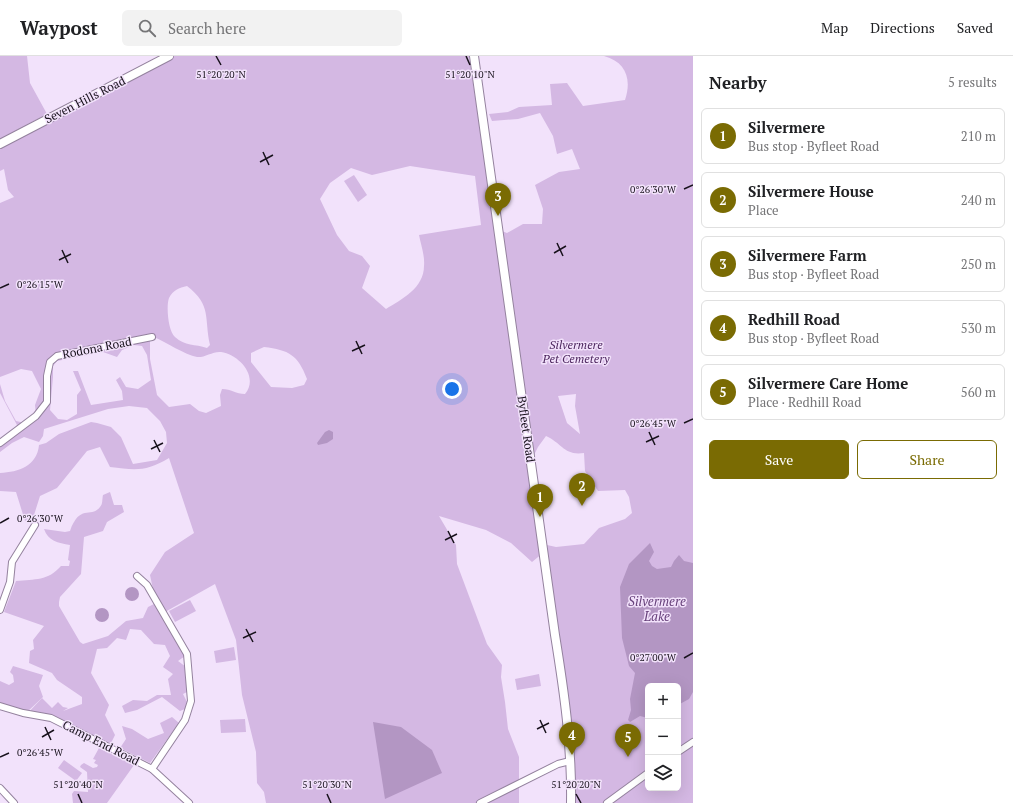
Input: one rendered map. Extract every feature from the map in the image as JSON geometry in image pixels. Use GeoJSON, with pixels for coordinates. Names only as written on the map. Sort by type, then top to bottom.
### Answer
{"type":"FeatureCollection","features":[{"type":"Feature","properties":{"kind":"main road","name":"Seven Hills Road"},"geometry":{"type":"LineString","coordinates":[[0,144],[169,56]]}},
{"type":"Feature","properties":{"kind":"main road","name":"Byfleet Road"},"geometry":{"type":"LineString","coordinates":[[474,56],[554,635],[564,694],[570,761],[571,803]]}},
{"type":"Feature","properties":{"kind":"street","name":"Rodona Road"},"geometry":{"type":"LineString","coordinates":[[0,443],[36,416],[47,402],[47,376],[50,362],[57,356],[152,337]]}},
{"type":"Feature","properties":{"kind":"street"},"geometry":{"type":"LineString","coordinates":[[0,610],[10,582],[12,562],[35,525]]}},
{"type":"Feature","properties":{"kind":"street"},"geometry":{"type":"LineString","coordinates":[[137,576],[147,585],[187,654],[188,661],[191,701],[185,720],[152,769]]}},
{"type":"Feature","properties":{"kind":"street","name":"Camp End Road"},"geometry":{"type":"LineString","coordinates":[[0,706],[23,713],[51,718],[152,769],[189,803]]}},
{"type":"Feature","properties":{"kind":"street"},"geometry":{"type":"LineString","coordinates":[[681,750],[693,742]]}},
{"type":"Feature","properties":{"kind":"street"},"geometry":{"type":"LineString","coordinates":[[480,803],[558,764],[570,761]]}},
{"type":"Feature","properties":{"kind":"street"},"geometry":{"type":"LineString","coordinates":[[607,803],[645,775]]}},
{"type":"Feature","properties":{"kind":"street"},"geometry":{"type":"LineString","coordinates":[[0,788],[14,803]]}},
{"type":"Feature","properties":{"kind":"green space"},"geometry":{"type":"Polygon","coordinates":[[[0,56],[27,56],[30,83],[47,114],[0,139],[0,56]]]}},
{"type":"Feature","properties":{"kind":"green space","name":"Silvermere Pet Cemetery"},"geometry":{"type":"Polygon","coordinates":[[[174,56],[469,56],[485,164],[499,230],[507,233],[523,224],[542,224],[543,209],[535,185],[559,172],[580,169],[572,149],[557,154],[553,136],[540,113],[518,119],[492,121],[489,114],[508,112],[519,107],[552,105],[550,84],[567,83],[583,106],[625,100],[628,85],[625,72],[618,62],[604,56],[693,56],[693,803],[571,803],[572,784],[543,553],[532,562],[511,543],[486,530],[439,516],[456,545],[457,564],[487,644],[502,665],[501,677],[508,729],[519,757],[519,803],[266,803],[264,792],[257,783],[256,752],[242,695],[236,640],[215,584],[165,612],[154,594],[150,575],[165,552],[194,533],[169,458],[161,463],[147,468],[127,469],[110,467],[100,447],[87,451],[57,488],[40,496],[34,515],[25,521],[16,492],[0,491],[0,473],[14,471],[26,466],[35,458],[39,445],[46,443],[59,434],[91,422],[111,427],[121,437],[133,464],[157,460],[167,443],[166,432],[160,421],[147,408],[129,406],[108,409],[44,429],[43,436],[39,442],[24,437],[12,443],[0,452],[0,443],[13,432],[17,425],[0,393],[0,384],[5,401],[16,421],[25,423],[36,416],[35,405],[41,389],[32,371],[21,369],[0,377],[0,203],[14,197],[8,190],[4,169],[0,171],[0,147],[90,102],[174,56]],[[410,166],[372,175],[351,168],[330,183],[320,199],[337,235],[349,251],[362,256],[370,266],[362,288],[386,309],[405,297],[420,281],[423,274],[424,262],[419,235],[481,225],[475,176],[410,166]],[[187,286],[174,291],[169,298],[169,324],[173,334],[179,340],[207,348],[210,345],[206,312],[200,299],[187,286]],[[154,337],[150,341],[150,359],[157,395],[169,407],[190,404],[199,411],[206,413],[221,406],[220,395],[222,389],[245,394],[249,387],[249,374],[241,362],[235,357],[218,352],[197,357],[187,354],[154,337]],[[134,345],[122,350],[117,357],[103,352],[57,361],[53,366],[50,410],[58,419],[67,420],[77,414],[77,395],[81,390],[73,371],[78,371],[91,405],[123,400],[122,391],[116,380],[120,377],[126,387],[138,389],[151,380],[147,355],[142,346],[134,345]],[[264,347],[251,353],[251,362],[271,387],[292,388],[304,385],[307,379],[304,371],[292,355],[273,348],[264,347]],[[576,394],[558,396],[567,423],[580,434],[575,406],[576,394]],[[546,436],[538,447],[531,461],[544,553],[548,552],[547,545],[556,547],[584,544],[599,528],[625,519],[632,513],[629,497],[625,490],[598,491],[585,471],[584,453],[572,453],[567,451],[546,436]]]}},
{"type":"Feature","properties":{"kind":"green space"},"geometry":{"type":"Polygon","coordinates":[[[354,175],[367,195],[358,202],[344,181],[354,175]]]}},
{"type":"Feature","properties":{"kind":"green space"},"geometry":{"type":"Polygon","coordinates":[[[110,492],[114,505],[122,505],[124,512],[107,522],[103,531],[84,537],[81,574],[60,597],[59,606],[80,642],[83,644],[108,636],[126,621],[143,618],[148,607],[154,604],[185,656],[178,661],[186,667],[187,692],[183,694],[187,702],[185,709],[180,711],[162,697],[137,710],[125,713],[122,706],[133,700],[147,701],[157,695],[171,695],[168,679],[173,674],[163,667],[170,656],[165,645],[154,644],[141,630],[130,629],[126,640],[117,638],[107,648],[97,649],[91,673],[109,705],[105,715],[115,735],[109,747],[50,718],[27,714],[42,698],[52,708],[58,702],[63,707],[68,708],[63,711],[82,704],[82,697],[57,680],[52,673],[29,663],[30,651],[34,649],[33,640],[44,626],[4,612],[16,581],[46,577],[61,566],[69,566],[70,561],[68,560],[70,545],[51,539],[44,529],[65,532],[70,531],[78,517],[82,514],[97,510],[102,504],[103,495],[110,492]]]}},
{"type":"Feature","properties":{"kind":"green space"},"geometry":{"type":"Polygon","coordinates":[[[190,600],[196,611],[175,622],[169,611],[190,600]]]}},
{"type":"Feature","properties":{"kind":"green space"},"geometry":{"type":"Polygon","coordinates":[[[234,647],[236,660],[216,663],[214,651],[234,647]]]}},
{"type":"Feature","properties":{"kind":"green space"},"geometry":{"type":"Polygon","coordinates":[[[13,666],[43,675],[39,686],[43,697],[27,712],[0,703],[0,681],[9,685],[14,682],[13,675],[10,672],[13,666]]]}},
{"type":"Feature","properties":{"kind":"green space"},"geometry":{"type":"Polygon","coordinates":[[[539,674],[541,686],[517,690],[515,679],[539,674]]]}},
{"type":"Feature","properties":{"kind":"green space"},"geometry":{"type":"Polygon","coordinates":[[[172,717],[179,723],[150,763],[120,748],[126,739],[122,726],[132,729],[148,739],[164,733],[160,723],[172,717]]]}},
{"type":"Feature","properties":{"kind":"green space"},"geometry":{"type":"Polygon","coordinates":[[[245,719],[246,732],[221,733],[220,720],[245,719]]]}},
{"type":"Feature","properties":{"kind":"green space"},"geometry":{"type":"Polygon","coordinates":[[[99,748],[134,765],[107,803],[73,803],[72,794],[74,791],[88,792],[87,772],[80,767],[84,763],[93,768],[97,767],[98,765],[94,763],[96,760],[93,759],[99,748]]]}},
{"type":"Feature","properties":{"kind":"green space"},"geometry":{"type":"Polygon","coordinates":[[[64,760],[82,773],[76,781],[58,768],[64,760]]]}},
{"type":"Feature","properties":{"kind":"water"},"geometry":{"type":"Polygon","coordinates":[[[329,430],[333,432],[333,439],[327,443],[318,445],[317,443],[325,432],[329,430]]]}},
{"type":"Feature","properties":{"kind":"water","name":"Silvermere Lake"},"geometry":{"type":"Polygon","coordinates":[[[650,543],[654,552],[649,561],[652,566],[657,569],[671,567],[679,555],[684,561],[693,563],[693,692],[689,699],[681,703],[681,683],[645,683],[645,717],[640,716],[630,722],[628,720],[631,710],[630,699],[635,673],[629,666],[622,638],[620,587],[629,564],[650,543]]]}},
{"type":"Feature","properties":{"kind":"water"},"geometry":{"type":"Polygon","coordinates":[[[132,587],[137,589],[139,594],[137,599],[132,601],[127,599],[125,594],[127,589],[132,587]]]}},
{"type":"Feature","properties":{"kind":"water"},"geometry":{"type":"Polygon","coordinates":[[[102,608],[107,610],[109,615],[107,620],[102,622],[97,620],[95,615],[97,610],[102,608]]]}},
{"type":"Feature","properties":{"kind":"water"},"geometry":{"type":"Polygon","coordinates":[[[373,722],[401,727],[432,750],[442,773],[385,799],[373,722]]]}},
{"type":"Feature","properties":{"kind":"place","name":"Silvermere Farm"},"geometry":{"type":"Point","coordinates":[498,216]}},
{"type":"Feature","properties":{"kind":"place","name":"Silvermere House"},"geometry":{"type":"Point","coordinates":[582,506]}},
{"type":"Feature","properties":{"kind":"place","name":"Silvermere"},"geometry":{"type":"Point","coordinates":[540,517]}},
{"type":"Feature","properties":{"kind":"place","name":"Redhill Road"},"geometry":{"type":"Point","coordinates":[572,755]}},
{"type":"Feature","properties":{"kind":"place","name":"Silvermere Care Home"},"geometry":{"type":"Point","coordinates":[628,757]}}]}
